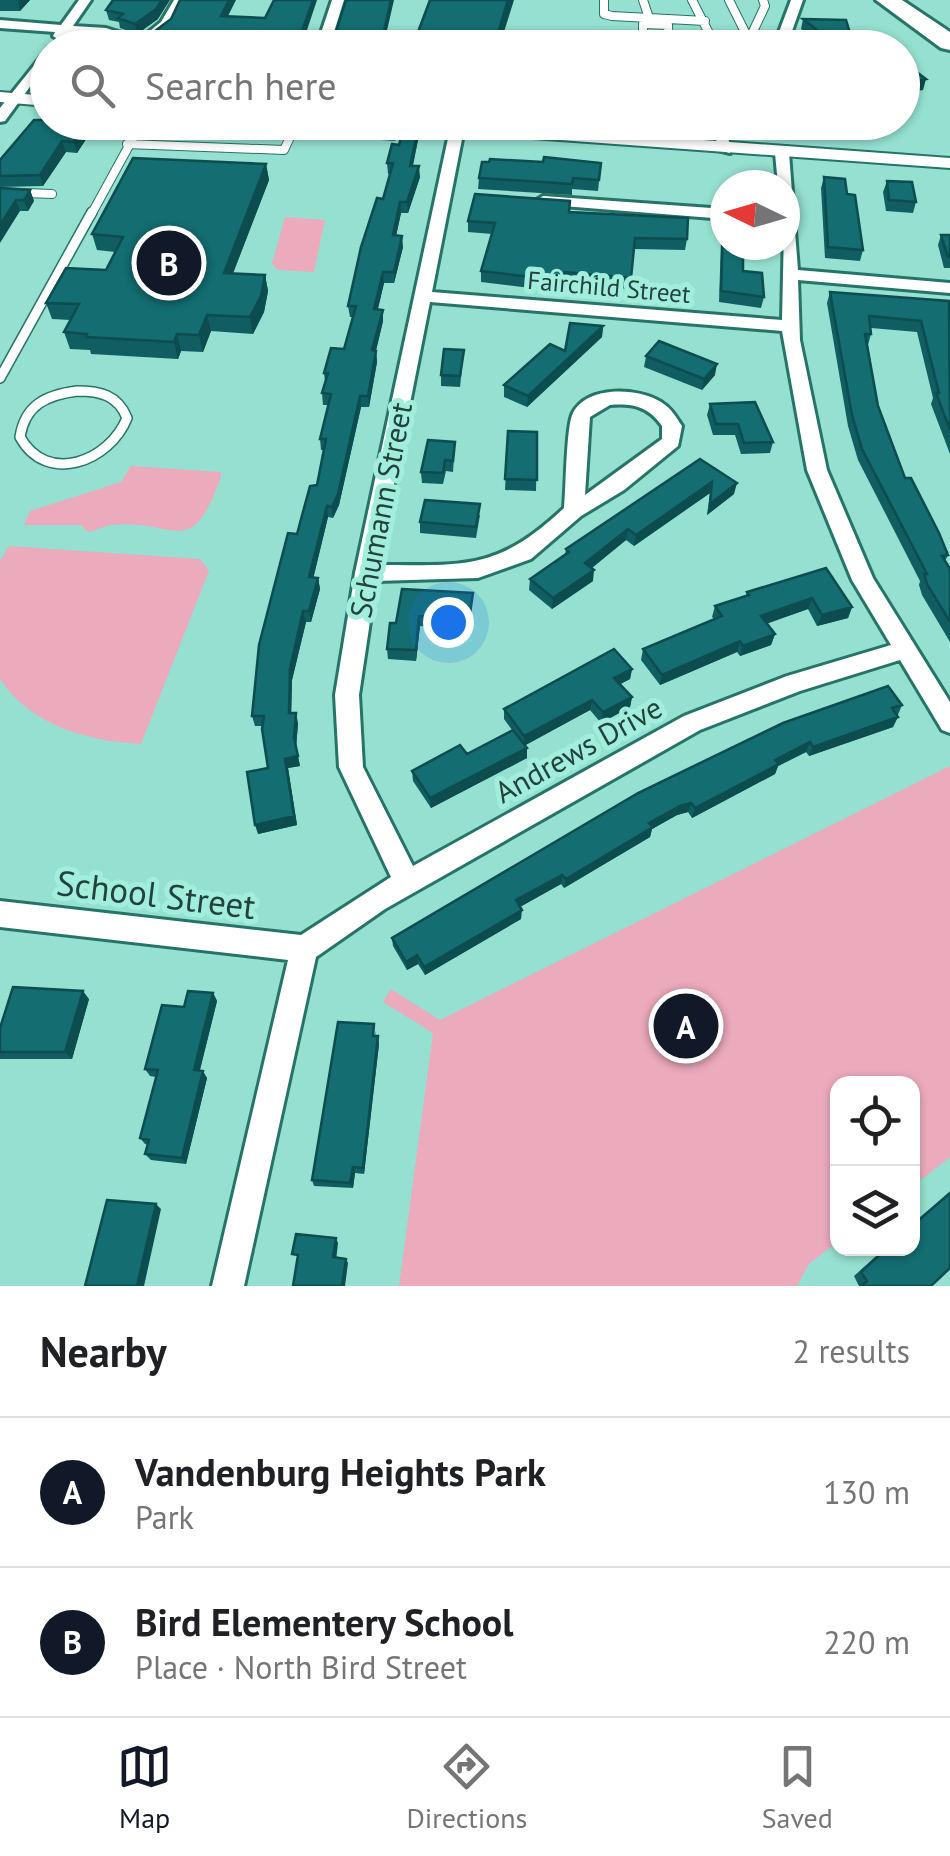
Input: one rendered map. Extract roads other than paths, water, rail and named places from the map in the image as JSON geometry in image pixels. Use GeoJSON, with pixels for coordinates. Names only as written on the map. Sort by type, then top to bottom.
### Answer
{"type":"FeatureCollection","features":[{"type":"Feature","properties":{"kind":"highway"},"geometry":{"type":"LineString","coordinates":[[888,0],[950,43]]}},
{"type":"Feature","properties":{"kind":"street"},"geometry":{"type":"LineString","coordinates":[[64,28],[85,0]]}},
{"type":"Feature","properties":{"kind":"street"},"geometry":{"type":"LineString","coordinates":[[161,30],[180,0]]}},
{"type":"Feature","properties":{"kind":"street"},"geometry":{"type":"LineString","coordinates":[[328,30],[338,0]]}},
{"type":"Feature","properties":{"kind":"street"},"geometry":{"type":"LineString","coordinates":[[786,30],[798,0]]}},
{"type":"Feature","properties":{"kind":"street"},"geometry":{"type":"LineString","coordinates":[[0,24],[75,30]]}},
{"type":"Feature","properties":{"kind":"street"},"geometry":{"type":"LineString","coordinates":[[4,106],[30,74]]}},
{"type":"Feature","properties":{"kind":"street"},"geometry":{"type":"LineString","coordinates":[[4,106],[30,102]]}},
{"type":"Feature","properties":{"kind":"street"},"geometry":{"type":"LineString","coordinates":[[4,106],[30,109]]}},
{"type":"Feature","properties":{"kind":"street","name":"Schumann Street"},"geometry":{"type":"LineString","coordinates":[[407,882],[351,768],[346,694],[366,573],[424,296],[452,195],[456,140]]}},
{"type":"Feature","properties":{"kind":"street"},"geometry":{"type":"LineString","coordinates":[[567,140],[950,163]]}},
{"type":"Feature","properties":{"kind":"street"},"geometry":{"type":"LineString","coordinates":[[723,140],[725,150]]}},
{"type":"Feature","properties":{"kind":"street"},"geometry":{"type":"LineString","coordinates":[[782,153],[783,170]]}},
{"type":"Feature","properties":{"kind":"street"},"geometry":{"type":"LineString","coordinates":[[531,200],[710,213]]}},
{"type":"Feature","properties":{"kind":"street"},"geometry":{"type":"LineString","coordinates":[[789,260],[791,326],[817,470],[845,544],[950,724]]}},
{"type":"Feature","properties":{"kind":"street"},"geometry":{"type":"LineString","coordinates":[[790,274],[950,288]]}},
{"type":"Feature","properties":{"kind":"street","name":"Fairchild Street"},"geometry":{"type":"LineString","coordinates":[[424,296],[791,326]]}},
{"type":"Feature","properties":{"kind":"street"},"geometry":{"type":"LineString","coordinates":[[366,573],[472,575],[517,560],[574,511],[617,485],[671,441],[672,426],[663,412],[646,402],[626,398],[599,402],[586,410],[582,415],[574,511]]}},
{"type":"Feature","properties":{"kind":"street","name":"Andrews Drive"},"geometry":{"type":"LineString","coordinates":[[304,949],[407,882],[692,724],[795,684],[905,650]]}},
{"type":"Feature","properties":{"kind":"street","name":"School Street"},"geometry":{"type":"LineString","coordinates":[[0,914],[304,949]]}},
{"type":"Feature","properties":{"kind":"street"},"geometry":{"type":"LineString","coordinates":[[228,1286],[304,949]]}},
{"type":"Feature","properties":{"kind":"lane"},"geometry":{"type":"LineString","coordinates":[[604,0],[604,14],[668,25],[668,30]]}},
{"type":"Feature","properties":{"kind":"lane"},"geometry":{"type":"LineString","coordinates":[[643,0],[651,22]]}},
{"type":"Feature","properties":{"kind":"lane"},"geometry":{"type":"LineString","coordinates":[[692,0],[709,30]]}},
{"type":"Feature","properties":{"kind":"lane"},"geometry":{"type":"LineString","coordinates":[[729,0],[744,30]]}},
{"type":"Feature","properties":{"kind":"lane"},"geometry":{"type":"LineString","coordinates":[[753,30],[763,0]]}},
{"type":"Feature","properties":{"kind":"lane"},"geometry":{"type":"LineString","coordinates":[[642,30],[642,24],[651,22],[705,21]]}},
{"type":"Feature","properties":{"kind":"lane"},"geometry":{"type":"LineString","coordinates":[[0,378],[131,140]]}},
{"type":"Feature","properties":{"kind":"lane"},"geometry":{"type":"LineString","coordinates":[[128,144],[284,150],[289,140]]}},
{"type":"Feature","properties":{"kind":"lane"},"geometry":{"type":"LineString","coordinates":[[0,192],[52,194]]}},
{"type":"Feature","properties":{"kind":"lane"},"geometry":{"type":"LineString","coordinates":[[98,392],[116,399],[126,411],[126,426],[116,442],[87,459],[62,464],[39,462],[17,446],[17,430],[24,417],[35,404],[55,395],[98,392]]}},
{"type":"Feature","properties":{"kind":"place","name":"Bird Elementery School"},"geometry":{"type":"Point","coordinates":[169,263]}},
{"type":"Feature","properties":{"kind":"place","name":"Vandenburg Heights Park"},"geometry":{"type":"Point","coordinates":[686,1026]}}]}
